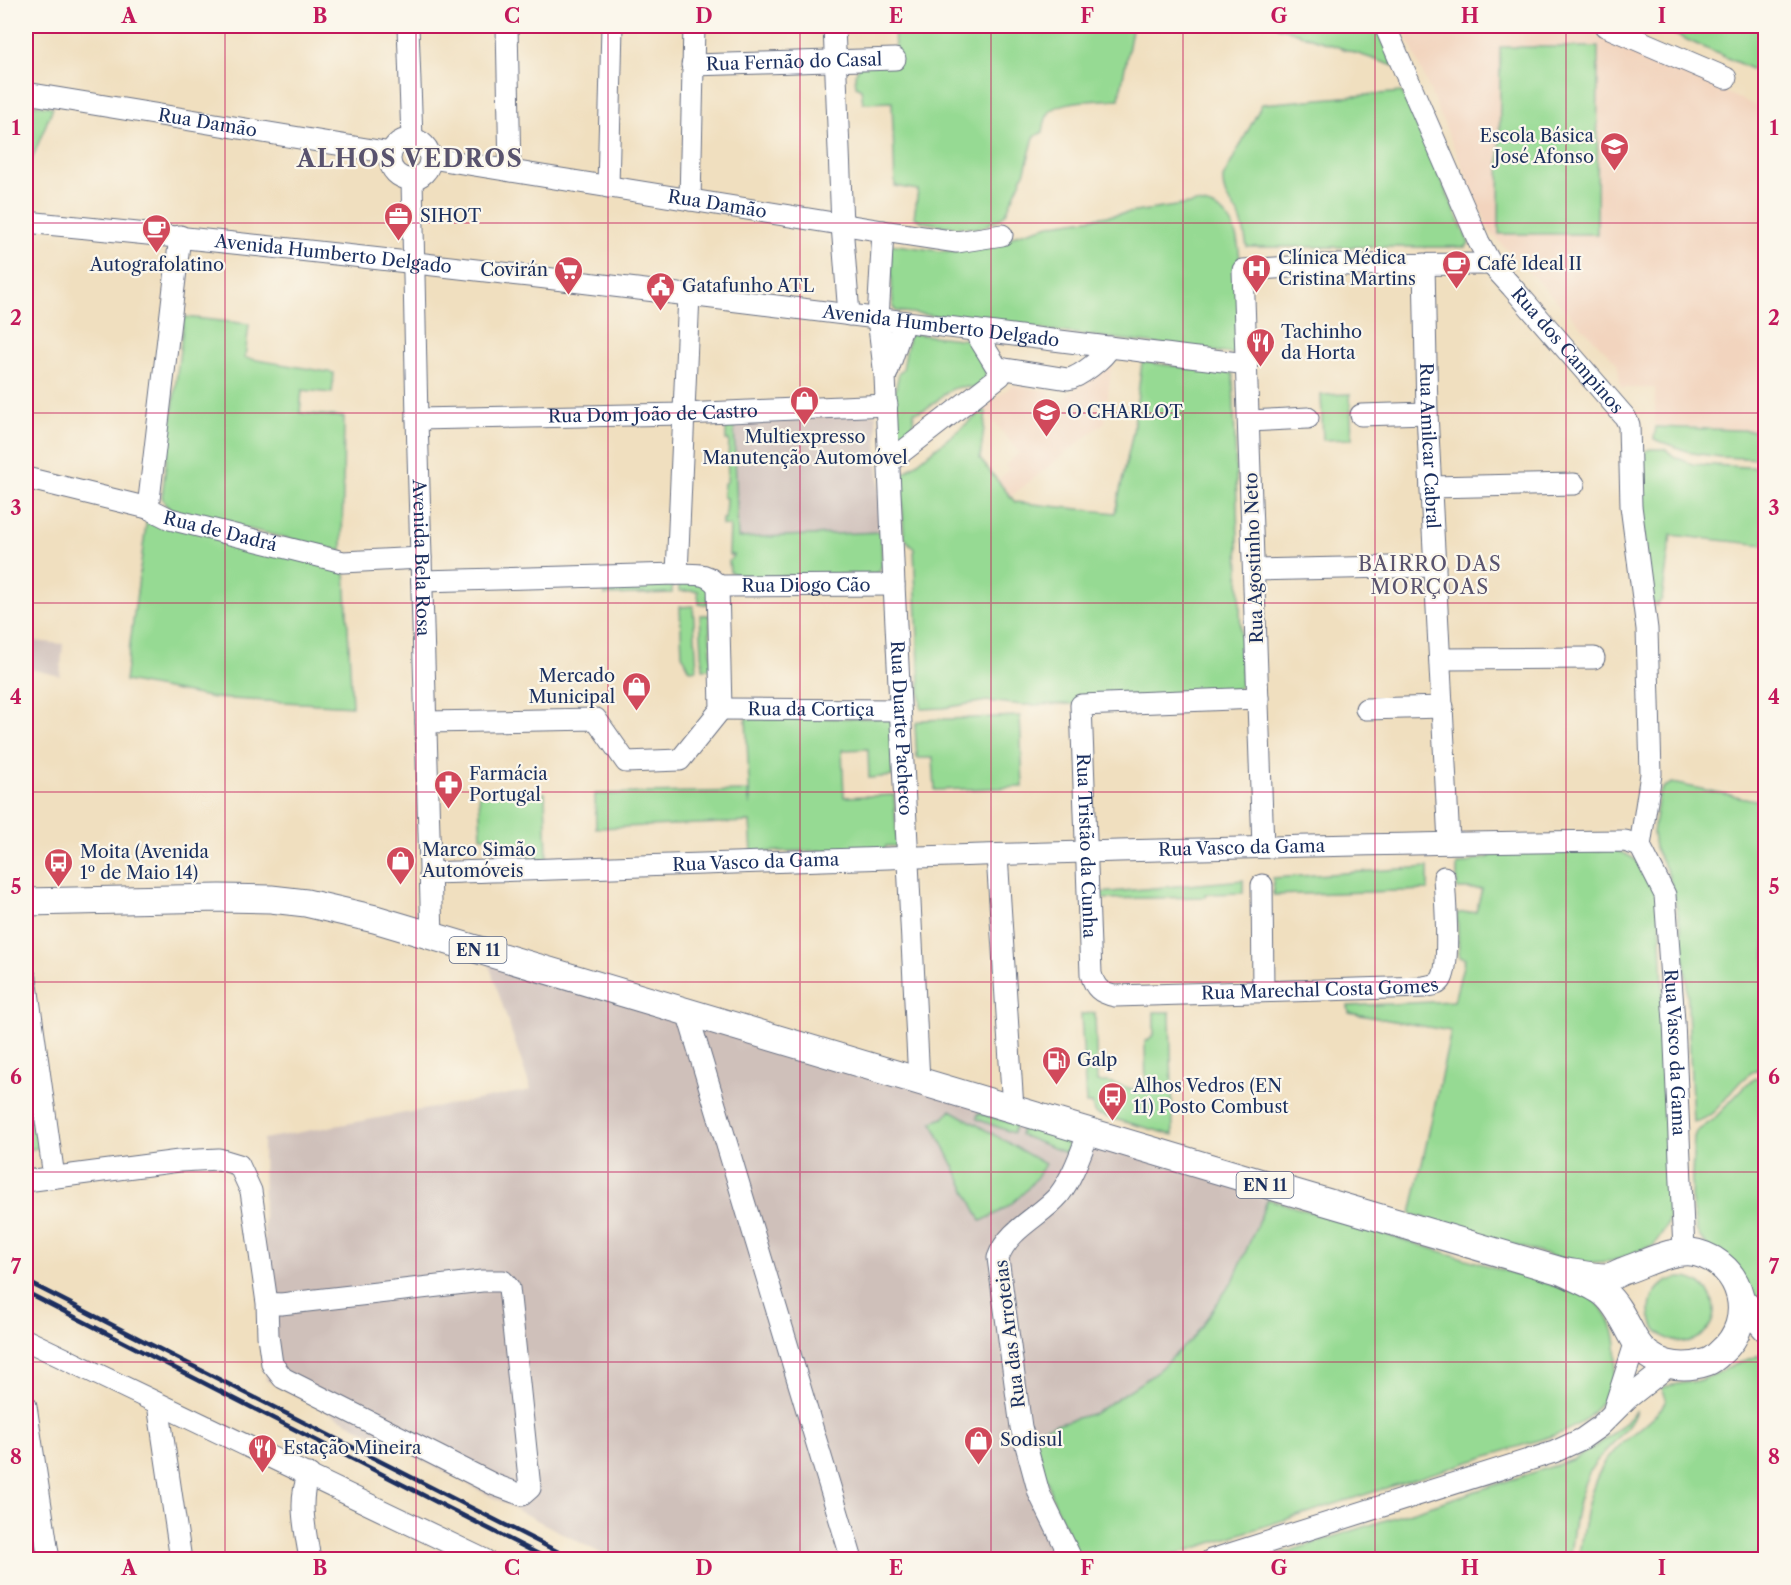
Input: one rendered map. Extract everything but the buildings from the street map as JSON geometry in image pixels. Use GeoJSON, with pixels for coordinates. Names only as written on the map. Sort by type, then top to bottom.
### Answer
{"type":"FeatureCollection","features":[{"type":"Feature","properties":{"kind":"main road","name":"EN 11"},"geometry":{"type":"LineString","coordinates":[[26,902],[271,899],[341,910],[1561,1271],[1607,1277],[1651,1262]]}},
{"type":"Feature","properties":{"kind":"main road"},"geometry":{"type":"LineString","coordinates":[[1684,1251],[1697,1253],[1718,1262],[1727,1270],[1738,1288],[1742,1302],[1740,1326],[1731,1344],[1712,1360],[1694,1366],[1670,1365],[1653,1358],[1632,1333],[1626,1310],[1627,1299],[1634,1280],[1651,1262],[1671,1253],[1684,1251]]}},
{"type":"Feature","properties":{"kind":"main road","name":"EN 11"},"geometry":{"type":"LineString","coordinates":[[1561,1271],[1605,1294],[1632,1333]]}},
{"type":"Feature","properties":{"kind":"main road"},"geometry":{"type":"LineString","coordinates":[[1742,1302],[1766,1328]]}},
{"type":"Feature","properties":{"kind":"main road"},"geometry":{"type":"LineString","coordinates":[[1731,1344],[1766,1342]]}},
{"type":"Feature","properties":{"kind":"street"},"geometry":{"type":"LineString","coordinates":[[408,26],[412,139]]}},
{"type":"Feature","properties":{"kind":"street"},"geometry":{"type":"LineString","coordinates":[[507,26],[510,171]]}},
{"type":"Feature","properties":{"kind":"street"},"geometry":{"type":"LineString","coordinates":[[608,187],[612,26]]}},
{"type":"Feature","properties":{"kind":"street"},"geometry":{"type":"LineString","coordinates":[[690,200],[694,26]]}},
{"type":"Feature","properties":{"kind":"street"},"geometry":{"type":"LineString","coordinates":[[834,26],[842,225],[849,315]]}},
{"type":"Feature","properties":{"kind":"street"},"geometry":{"type":"LineString","coordinates":[[1605,26],[1726,78]]}},
{"type":"Feature","properties":{"kind":"street","name":"Rua dos Campinos"},"geometry":{"type":"LineString","coordinates":[[1389,28],[1479,242],[1491,264],[1625,417],[1629,425],[1630,507],[1647,628],[1651,774],[1640,846]]}},
{"type":"Feature","properties":{"kind":"street","name":"Rua Fernão do Casal"},"geometry":{"type":"LineString","coordinates":[[692,65],[895,59]]}},
{"type":"Feature","properties":{"kind":"street","name":"Rua Damão"},"geometry":{"type":"LineString","coordinates":[[26,93],[391,153]]}},
{"type":"Feature","properties":{"kind":"street"},"geometry":{"type":"LineString","coordinates":[[412,139],[422,142],[427,147],[431,158],[427,172],[412,180],[403,178],[393,170],[390,164],[391,153],[396,144],[402,140],[412,139]]}},
{"type":"Feature","properties":{"kind":"street","name":"Rua Damão"},"geometry":{"type":"LineString","coordinates":[[431,158],[957,242],[1002,235]]}},
{"type":"Feature","properties":{"kind":"street","name":"Avenida Bela Rosa"},"geometry":{"type":"LineString","coordinates":[[412,180],[432,937]]}},
{"type":"Feature","properties":{"kind":"street","name":"Avenida Humberto Delgado"},"geometry":{"type":"LineString","coordinates":[[26,222],[180,236],[414,262],[1247,364]]}},
{"type":"Feature","properties":{"kind":"street","name":"Rua Duarte Pacheco"},"geometry":{"type":"LineString","coordinates":[[883,231],[878,319],[887,405],[919,1081]]}},
{"type":"Feature","properties":{"kind":"street"},"geometry":{"type":"LineString","coordinates":[[148,508],[180,236]]}},
{"type":"Feature","properties":{"kind":"street"},"geometry":{"type":"LineString","coordinates":[[1424,264],[1491,264]]}},
{"type":"Feature","properties":{"kind":"street","name":"Rua Agostinho Neto"},"geometry":{"type":"LineString","coordinates":[[1263,847],[1243,270],[1322,265],[1424,264]]}},
{"type":"Feature","properties":{"kind":"street","name":"Rua Amilcar Cabral"},"geometry":{"type":"LineString","coordinates":[[1424,264],[1427,413],[1449,843]]}},
{"type":"Feature","properties":{"kind":"street"},"geometry":{"type":"LineString","coordinates":[[677,574],[689,294]]}},
{"type":"Feature","properties":{"kind":"street","name":"Rua Duarte Pacheco"},"geometry":{"type":"LineString","coordinates":[[885,376],[904,322]]}},
{"type":"Feature","properties":{"kind":"street"},"geometry":{"type":"LineString","coordinates":[[977,331],[977,335],[996,366],[1073,379],[1103,356],[1110,347]]}},
{"type":"Feature","properties":{"kind":"street"},"geometry":{"type":"LineString","coordinates":[[889,462],[1000,376],[1004,369]]}},
{"type":"Feature","properties":{"kind":"street","name":"Rua Dom João de Castro"},"geometry":{"type":"LineString","coordinates":[[417,419],[683,414],[887,405]]}},
{"type":"Feature","properties":{"kind":"street"},"geometry":{"type":"LineString","coordinates":[[1361,415],[1427,413]]}},
{"type":"Feature","properties":{"kind":"street"},"geometry":{"type":"LineString","coordinates":[[1249,420],[1308,418]]}},
{"type":"Feature","properties":{"kind":"street","name":"Rua de Dadrá"},"geometry":{"type":"LineString","coordinates":[[26,478],[148,508],[170,519],[344,562],[421,558]]}},
{"type":"Feature","properties":{"kind":"street"},"geometry":{"type":"LineString","coordinates":[[1431,487],[1574,484]]}},
{"type":"Feature","properties":{"kind":"street"},"geometry":{"type":"LineString","coordinates":[[1254,570],[1435,566]]}},
{"type":"Feature","properties":{"kind":"street"},"geometry":{"type":"LineString","coordinates":[[422,581],[677,574],[704,575],[718,586],[721,709],[680,760],[626,762],[596,718],[426,722]]}},
{"type":"Feature","properties":{"kind":"street","name":"Rua Diogo Cão"},"geometry":{"type":"LineString","coordinates":[[718,586],[894,585]]}},
{"type":"Feature","properties":{"kind":"street"},"geometry":{"type":"LineString","coordinates":[[1440,658],[1594,658]]}},
{"type":"Feature","properties":{"kind":"street","name":"Rua Tristão da Cunha"},"geometry":{"type":"LineString","coordinates":[[1095,986],[1091,974],[1081,705],[1258,698]]}},
{"type":"Feature","properties":{"kind":"street"},"geometry":{"type":"LineString","coordinates":[[1366,709],[1443,707]]}},
{"type":"Feature","properties":{"kind":"street","name":"Rua da Cortiça"},"geometry":{"type":"LineString","coordinates":[[721,709],[900,710]]}},
{"type":"Feature","properties":{"kind":"street","name":"Rua Vasco da Gama"},"geometry":{"type":"LineString","coordinates":[[430,873],[1263,847],[1625,842],[1640,846],[1665,894],[1674,1023],[1684,1251]]}},
{"type":"Feature","properties":{"kind":"street"},"geometry":{"type":"LineString","coordinates":[[997,855],[1013,1109]]}},
{"type":"Feature","properties":{"kind":"street","name":"Rua Marechal Costa Gomes"},"geometry":{"type":"LineString","coordinates":[[1095,986],[1103,993],[1114,996],[1424,987],[1437,984],[1442,979],[1446,964],[1444,877]]}},
{"type":"Feature","properties":{"kind":"street"},"geometry":{"type":"LineString","coordinates":[[1262,885],[1263,991]]}},
{"type":"Feature","properties":{"kind":"street"},"geometry":{"type":"LineString","coordinates":[[26,978],[54,1177]]}},
{"type":"Feature","properties":{"kind":"street"},"geometry":{"type":"LineString","coordinates":[[687,1012],[852,1560]]}},
{"type":"Feature","properties":{"kind":"street","name":"Rua das Arroteias"},"geometry":{"type":"LineString","coordinates":[[1072,1560],[1039,1493],[1022,1426],[998,1258],[1011,1236],[1058,1195],[1089,1132]]}},
{"type":"Feature","properties":{"kind":"street"},"geometry":{"type":"LineString","coordinates":[[26,1181],[179,1161],[219,1159],[239,1165],[251,1191],[267,1303],[272,1364],[282,1378],[495,1485],[522,1495],[530,1488],[509,1288],[503,1281],[482,1281],[281,1304],[267,1303]]}},
{"type":"Feature","properties":{"kind":"street"},"geometry":{"type":"LineString","coordinates":[[1612,1413],[1632,1333]]}},
{"type":"Feature","properties":{"kind":"street"},"geometry":{"type":"LineString","coordinates":[[26,1340],[309,1474],[473,1556]]}},
{"type":"Feature","properties":{"kind":"street"},"geometry":{"type":"LineString","coordinates":[[1211,1560],[1554,1452],[1582,1439],[1599,1427],[1647,1382],[1670,1365]]}},
{"type":"Feature","properties":{"kind":"street"},"geometry":{"type":"LineString","coordinates":[[158,1404],[181,1560]]}},
{"type":"Feature","properties":{"kind":"street"},"geometry":{"type":"LineString","coordinates":[[26,1406],[49,1560]]}},
{"type":"Feature","properties":{"kind":"street"},"geometry":{"type":"LineString","coordinates":[[309,1474],[302,1498],[310,1560]]}},
{"type":"Feature","properties":{"kind":"shaded area","name":"Escola Básica José Afonso"},"geometry":{"type":"Polygon","coordinates":[[[1409,26],[1575,26],[1765,110],[1765,430],[1655,425],[1655,388],[1621,388],[1617,363],[1490,232],[1405,32],[1409,26]]]}},
{"type":"Feature","properties":{"kind":"shaded area","name":"O CHARLOT"},"geometry":{"type":"Polygon","coordinates":[[[1112,360],[1105,422],[1010,497],[997,480],[1009,470],[1005,465],[1019,453],[983,408],[1013,385],[1048,391],[1058,403],[1112,360]]]}},
{"type":"Feature","properties":{"kind":"shaded area"},"geometry":{"type":"Polygon","coordinates":[[[876,414],[881,532],[738,538],[734,419],[876,414]]]}},
{"type":"Feature","properties":{"kind":"shaded area"},"geometry":{"type":"Polygon","coordinates":[[[26,640],[63,644],[60,676],[26,668],[26,640]]]}},
{"type":"Feature","properties":{"kind":"shaded area"},"geometry":{"type":"Polygon","coordinates":[[[488,962],[1272,1191],[1234,1279],[1194,1338],[1153,1375],[1095,1413],[1023,1434],[1070,1560],[933,1556],[933,1560],[612,1559],[266,1380],[263,1139],[531,1090],[488,962]]]}},
{"type":"Feature","properties":{"kind":"green space"},"geometry":{"type":"Polygon","coordinates":[[[894,26],[1125,26],[1132,30],[1119,99],[1075,102],[1058,106],[1050,112],[1043,132],[1034,137],[1025,171],[1006,213],[1000,219],[983,227],[974,228],[923,222],[914,217],[918,190],[895,186],[892,102],[863,103],[861,89],[856,86],[855,75],[859,65],[895,50],[894,26]]]}},
{"type":"Feature","properties":{"kind":"green space"},"geometry":{"type":"Polygon","coordinates":[[[1276,26],[1377,26],[1394,66],[1276,26]]]}},
{"type":"Feature","properties":{"kind":"green space"},"geometry":{"type":"Polygon","coordinates":[[[1656,26],[1765,26],[1765,75],[1656,26]]]}},
{"type":"Feature","properties":{"kind":"green space"},"geometry":{"type":"Polygon","coordinates":[[[1500,47],[1598,47],[1597,234],[1499,234],[1500,47]]]}},
{"type":"Feature","properties":{"kind":"green space"},"geometry":{"type":"Polygon","coordinates":[[[1402,92],[1469,243],[1466,247],[1247,247],[1241,221],[1224,190],[1223,178],[1262,104],[1402,92]]]}},
{"type":"Feature","properties":{"kind":"green space"},"geometry":{"type":"Polygon","coordinates":[[[26,103],[53,107],[26,174],[26,103]]]}},
{"type":"Feature","properties":{"kind":"green space"},"geometry":{"type":"Polygon","coordinates":[[[1196,203],[1212,207],[1224,214],[1237,239],[1240,286],[1236,352],[1234,354],[896,311],[893,307],[890,244],[955,251],[1001,243],[1016,235],[1053,224],[1196,203]]]}},
{"type":"Feature","properties":{"kind":"green space"},"geometry":{"type":"Polygon","coordinates":[[[184,317],[249,324],[245,358],[334,373],[332,393],[302,390],[300,413],[344,417],[342,551],[172,511],[165,504],[162,497],[184,317]]]}},
{"type":"Feature","properties":{"kind":"green space"},"geometry":{"type":"Polygon","coordinates":[[[913,334],[969,340],[986,372],[985,381],[975,388],[954,388],[928,407],[914,412],[912,434],[898,440],[894,396],[899,373],[903,369],[909,336],[913,334]]]}},
{"type":"Feature","properties":{"kind":"green space"},"geometry":{"type":"Polygon","coordinates":[[[1142,362],[1232,373],[1233,376],[1241,685],[1235,690],[1075,704],[1022,705],[987,701],[921,709],[914,549],[904,537],[901,478],[903,474],[984,410],[986,412],[980,459],[1015,502],[1115,513],[1133,432],[1142,362]]]}},
{"type":"Feature","properties":{"kind":"green space"},"geometry":{"type":"Polygon","coordinates":[[[1350,394],[1352,439],[1323,440],[1321,395],[1350,394]]]}},
{"type":"Feature","properties":{"kind":"green space"},"geometry":{"type":"Polygon","coordinates":[[[726,423],[734,423],[738,538],[881,532],[882,565],[879,572],[743,577],[730,572],[729,561],[734,555],[729,555],[730,526],[722,525],[722,519],[725,519],[726,498],[723,497],[724,483],[727,482],[729,440],[726,440],[726,423]]]}},
{"type":"Feature","properties":{"kind":"green space"},"geometry":{"type":"Polygon","coordinates":[[[1656,427],[1765,431],[1765,459],[1692,453],[1654,439],[1656,427]]]}},
{"type":"Feature","properties":{"kind":"green space"},"geometry":{"type":"Polygon","coordinates":[[[1650,449],[1665,449],[1675,457],[1692,464],[1765,468],[1765,545],[1671,535],[1662,599],[1656,606],[1651,602],[1636,463],[1639,454],[1650,449]]]}},
{"type":"Feature","properties":{"kind":"green space"},"geometry":{"type":"Polygon","coordinates":[[[147,518],[232,539],[233,548],[244,548],[249,544],[345,572],[352,706],[214,698],[125,681],[147,518]]]}},
{"type":"Feature","properties":{"kind":"green space"},"geometry":{"type":"Polygon","coordinates":[[[700,582],[708,588],[708,604],[699,604],[698,591],[679,591],[679,583],[700,582]]]}},
{"type":"Feature","properties":{"kind":"green space"},"geometry":{"type":"Polygon","coordinates":[[[672,583],[672,593],[605,595],[606,586],[672,583]]]}},
{"type":"Feature","properties":{"kind":"green space"},"geometry":{"type":"Polygon","coordinates":[[[693,606],[697,669],[690,670],[682,654],[680,607],[693,606]]]}},
{"type":"Feature","properties":{"kind":"green space"},"geometry":{"type":"Polygon","coordinates":[[[700,615],[709,615],[712,669],[703,669],[700,615]]]}},
{"type":"Feature","properties":{"kind":"green space"},"geometry":{"type":"Polygon","coordinates":[[[1020,716],[1023,787],[935,790],[933,758],[917,758],[915,726],[917,722],[1020,716]]]}},
{"type":"Feature","properties":{"kind":"green space"},"geometry":{"type":"Polygon","coordinates":[[[746,718],[891,718],[893,776],[869,778],[868,749],[842,750],[844,797],[894,795],[897,846],[886,846],[885,849],[752,852],[750,822],[596,828],[595,794],[748,791],[750,806],[746,718]]]}},
{"type":"Feature","properties":{"kind":"green space"},"geometry":{"type":"Polygon","coordinates":[[[1672,783],[1765,802],[1765,1066],[1752,1072],[1741,1081],[1709,1115],[1693,1122],[1687,985],[1681,931],[1668,873],[1655,848],[1653,833],[1659,794],[1664,787],[1672,783]]]}},
{"type":"Feature","properties":{"kind":"green space"},"geometry":{"type":"Polygon","coordinates":[[[545,793],[547,859],[498,861],[497,837],[481,837],[479,795],[545,793]]]}},
{"type":"Feature","properties":{"kind":"green space"},"geometry":{"type":"Polygon","coordinates":[[[1488,850],[1612,850],[1636,860],[1659,893],[1672,1206],[1666,1227],[1654,1245],[1612,1261],[1571,1262],[1411,1214],[1451,1031],[1349,1013],[1348,1006],[1454,1001],[1465,958],[1459,957],[1457,913],[1476,912],[1482,889],[1457,889],[1457,865],[1490,857],[1488,850]]]}},
{"type":"Feature","properties":{"kind":"green space"},"geometry":{"type":"Polygon","coordinates":[[[1428,867],[1428,890],[1273,895],[1273,878],[1428,867]]]}},
{"type":"Feature","properties":{"kind":"green space"},"geometry":{"type":"Polygon","coordinates":[[[1243,880],[1243,893],[1205,894],[1205,897],[1099,899],[1100,893],[1243,880]]]}},
{"type":"Feature","properties":{"kind":"green space"},"geometry":{"type":"Polygon","coordinates":[[[1154,1012],[1170,1012],[1173,1135],[1096,1114],[1092,1104],[1086,1104],[1081,1014],[1095,1013],[1097,1082],[1108,1082],[1146,1093],[1145,1041],[1154,1035],[1154,1012]]]}},
{"type":"Feature","properties":{"kind":"green space"},"geometry":{"type":"Polygon","coordinates":[[[26,1028],[43,1147],[26,1150],[26,1028]]]}},
{"type":"Feature","properties":{"kind":"green space"},"geometry":{"type":"Polygon","coordinates":[[[1765,1076],[1765,1317],[1700,1237],[1696,1229],[1691,1197],[1696,1132],[1713,1120],[1747,1084],[1756,1078],[1765,1076]]]}},
{"type":"Feature","properties":{"kind":"green space"},"geometry":{"type":"Polygon","coordinates":[[[951,1110],[1045,1164],[1026,1191],[1001,1211],[981,1221],[932,1122],[944,1118],[951,1110]]]}},
{"type":"Feature","properties":{"kind":"green space"},"geometry":{"type":"Polygon","coordinates":[[[978,1113],[1016,1124],[1013,1133],[977,1119],[978,1113]]]}},
{"type":"Feature","properties":{"kind":"green space"},"geometry":{"type":"Polygon","coordinates":[[[1022,1126],[1064,1139],[1068,1145],[1066,1153],[1020,1135],[1022,1126]]]}},
{"type":"Feature","properties":{"kind":"green space"},"geometry":{"type":"Polygon","coordinates":[[[1268,1199],[1592,1297],[1607,1315],[1616,1342],[1615,1370],[1605,1396],[1597,1408],[1583,1421],[1555,1435],[1160,1559],[1080,1559],[1055,1505],[1031,1431],[1095,1413],[1153,1375],[1193,1338],[1234,1279],[1268,1199]]]}},
{"type":"Feature","properties":{"kind":"green space"},"geometry":{"type":"Polygon","coordinates":[[[1682,1278],[1700,1284],[1708,1292],[1714,1310],[1708,1328],[1700,1336],[1682,1342],[1664,1336],[1656,1328],[1650,1310],[1656,1292],[1664,1284],[1682,1278]]]}},
{"type":"Feature","properties":{"kind":"green space"},"geometry":{"type":"Polygon","coordinates":[[[1760,1355],[1765,1355],[1765,1559],[1578,1559],[1586,1511],[1597,1476],[1616,1449],[1659,1411],[1666,1399],[1662,1388],[1703,1379],[1760,1355]]]}},
{"type":"Feature","properties":{"kind":"green space"},"geometry":{"type":"Polygon","coordinates":[[[1636,1410],[1628,1426],[1596,1461],[1586,1479],[1576,1513],[1569,1559],[1265,1559],[1572,1460],[1607,1438],[1636,1410]]]}},
{"type":"Feature","properties":{"kind":"railway"},"geometry":{"type":"LineString","coordinates":[[26,1281],[574,1560]]}},
{"type":"Feature","properties":{"kind":"railway"},"geometry":{"type":"LineString","coordinates":[[26,1292],[550,1560]]}},
{"type":"Feature","properties":{"kind":"place","name":"Escola Básica José Afonso"},"geometry":{"type":"Point","coordinates":[1615,172]}},
{"type":"Feature","properties":{"kind":"place","name":"SIHOT"},"geometry":{"type":"Point","coordinates":[399,242]}},
{"type":"Feature","properties":{"kind":"place","name":"Autografolatino"},"geometry":{"type":"Point","coordinates":[157,254]}},
{"type":"Feature","properties":{"kind":"place","name":"Café Ideal II"},"geometry":{"type":"Point","coordinates":[1456,290]}},
{"type":"Feature","properties":{"kind":"place","name":"Clínica Médica Cristina Martins"},"geometry":{"type":"Point","coordinates":[1257,294]}},
{"type":"Feature","properties":{"kind":"place","name":"Covirán"},"geometry":{"type":"Point","coordinates":[569,296]}},
{"type":"Feature","properties":{"kind":"place","name":"Gatafunho ATL"},"geometry":{"type":"Point","coordinates":[661,312]}},
{"type":"Feature","properties":{"kind":"place","name":"Tachinho da Horta"},"geometry":{"type":"Point","coordinates":[1260,368]}},
{"type":"Feature","properties":{"kind":"place","name":"Multiexpresso Manutenção Automóvel"},"geometry":{"type":"Point","coordinates":[805,426]}},
{"type":"Feature","properties":{"kind":"place","name":"O CHARLOT"},"geometry":{"type":"Point","coordinates":[1046,438]}},
{"type":"Feature","properties":{"kind":"place","name":"Mercado Municipal"},"geometry":{"type":"Point","coordinates":[636,712]}},
{"type":"Feature","properties":{"kind":"place","name":"Farmácia Portugal"},"geometry":{"type":"Point","coordinates":[448,810]}},
{"type":"Feature","properties":{"kind":"place","name":"Marco Simão Automóveis"},"geometry":{"type":"Point","coordinates":[401,886]}},
{"type":"Feature","properties":{"kind":"place","name":"Moita (Avenida 1º de Maio 14)"},"geometry":{"type":"Point","coordinates":[59,888]}},
{"type":"Feature","properties":{"kind":"place","name":"Galp"},"geometry":{"type":"Point","coordinates":[1056,1086]}},
{"type":"Feature","properties":{"kind":"place","name":"Alhos Vedros (EN 11) Posto Combust"},"geometry":{"type":"Point","coordinates":[1112,1122]}},
{"type":"Feature","properties":{"kind":"place","name":"Sodisul"},"geometry":{"type":"Point","coordinates":[979,1466]}},
{"type":"Feature","properties":{"kind":"place","name":"Estação Mineira"},"geometry":{"type":"Point","coordinates":[262,1474]}},
{"type":"Feature","properties":{"kind":"district","name":"ALHOS VEDROS"},"geometry":{"type":"Point","coordinates":[410,158]}},
{"type":"Feature","properties":{"kind":"district","name":"BAIRRO DAS MORÇOAS"},"geometry":{"type":"Point","coordinates":[1430,576]}}]}
